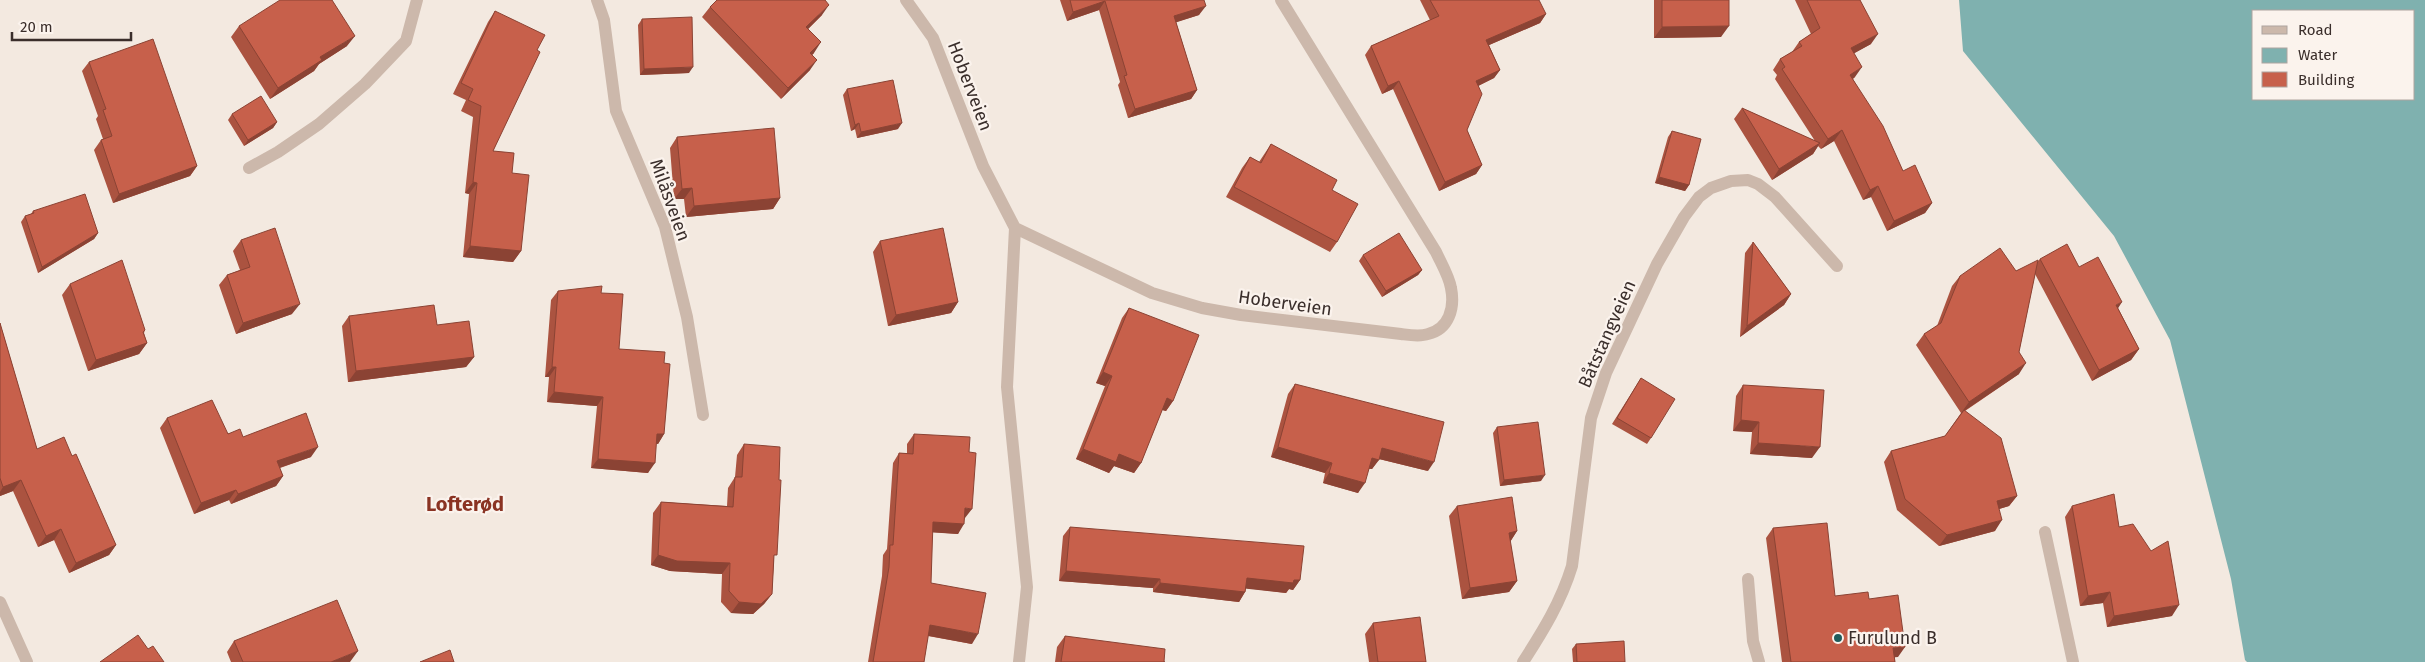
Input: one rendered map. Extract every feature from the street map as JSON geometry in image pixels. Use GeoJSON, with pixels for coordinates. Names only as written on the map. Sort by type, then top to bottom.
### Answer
{"type":"FeatureCollection","features":[{"type":"Feature","properties":{"kind":"street"},"geometry":{"type":"LineString","coordinates":[[249,168],[278,152],[318,124],[365,84],[406,41],[417,0]]}},
{"type":"Feature","properties":{"kind":"street","name":"Milåsveien"},"geometry":{"type":"LineString","coordinates":[[597,0],[604,20],[616,111],[665,226],[687,317],[703,415]]}},
{"type":"Feature","properties":{"kind":"street","name":"Hoberveien"},"geometry":{"type":"LineString","coordinates":[[906,0],[933,38],[982,166],[1015,228],[1152,293],[1202,308],[1241,315],[1401,334],[1426,335],[1440,330],[1448,321],[1451,310],[1451,287],[1436,252],[1281,0]]}},
{"type":"Feature","properties":{"kind":"street","name":"Båtstangveien"},"geometry":{"type":"LineString","coordinates":[[1523,662],[1547,624],[1565,589],[1572,566],[1591,418],[1606,373],[1657,264],[1684,217],[1699,197],[1710,188],[1731,182],[1748,180],[1758,184],[1774,197],[1836,266]]}},
{"type":"Feature","properties":{"kind":"street"},"geometry":{"type":"LineString","coordinates":[[1015,228],[1007,387],[1028,587],[1019,662]]}},
{"type":"Feature","properties":{"kind":"street"},"geometry":{"type":"LineString","coordinates":[[2045,532],[2073,662]]}},
{"type":"Feature","properties":{"kind":"street"},"geometry":{"type":"LineString","coordinates":[[1748,579],[1753,641],[1759,662]]}},
{"type":"Feature","properties":{"kind":"street"},"geometry":{"type":"LineString","coordinates":[[0,602],[27,662]]}},
{"type":"Feature","properties":{"kind":"water"},"geometry":{"type":"Polygon","coordinates":[[[1959,0],[2425,0],[2425,662],[2247,662],[2245,660],[2231,579],[2170,340],[2114,236],[1963,51],[1959,0]]]}},
{"type":"Feature","properties":{"kind":"building"},"geometry":{"type":"Polygon","coordinates":[[[280,0],[332,0],[355,36],[320,57],[322,60],[278,88],[239,26],[280,0]]]}},
{"type":"Feature","properties":{"kind":"building"},"geometry":{"type":"Polygon","coordinates":[[[717,0],[825,0],[829,5],[806,27],[821,42],[810,53],[817,60],[788,88],[710,7],[717,0]]]}},
{"type":"Feature","properties":{"kind":"building"},"geometry":{"type":"Polygon","coordinates":[[[1070,0],[1204,0],[1206,6],[1174,16],[1197,90],[1135,109],[1124,76],[1127,75],[1105,1],[1073,12],[1070,0]]]}},
{"type":"Feature","properties":{"kind":"building"},"geometry":{"type":"Polygon","coordinates":[[[1430,0],[1539,0],[1546,14],[1486,40],[1500,70],[1476,81],[1482,94],[1467,130],[1482,165],[1445,182],[1399,81],[1388,86],[1371,46],[1439,16],[1430,0]]]}},
{"type":"Feature","properties":{"kind":"building"},"geometry":{"type":"Polygon","coordinates":[[[1662,0],[1729,0],[1729,26],[1662,27],[1662,0]]]}},
{"type":"Feature","properties":{"kind":"building"},"geometry":{"type":"Polygon","coordinates":[[[1807,0],[1860,0],[1878,34],[1851,48],[1862,67],[1850,75],[1883,126],[1903,171],[1915,165],[1932,203],[1894,221],[1878,186],[1870,190],[1842,130],[1828,139],[1782,69],[1785,67],[1780,59],[1802,46],[1799,42],[1820,28],[1807,0]]]}},
{"type":"Feature","properties":{"kind":"building"},"geometry":{"type":"Polygon","coordinates":[[[495,11],[545,35],[537,50],[540,52],[493,151],[514,153],[512,173],[529,175],[521,251],[470,246],[477,183],[473,182],[481,106],[468,100],[473,89],[461,83],[495,11]]]}},
{"type":"Feature","properties":{"kind":"building"},"geometry":{"type":"Polygon","coordinates":[[[692,17],[693,67],[644,69],[642,19],[692,17]]]}},
{"type":"Feature","properties":{"kind":"building"},"geometry":{"type":"Polygon","coordinates":[[[153,39],[197,166],[119,194],[101,140],[112,136],[103,110],[106,109],[89,62],[153,39]]]}},
{"type":"Feature","properties":{"kind":"building"},"geometry":{"type":"Polygon","coordinates":[[[893,80],[902,123],[861,132],[859,123],[855,125],[847,89],[893,80]]]}},
{"type":"Feature","properties":{"kind":"building"},"geometry":{"type":"Polygon","coordinates":[[[261,96],[277,122],[248,140],[232,114],[261,96]]]}},
{"type":"Feature","properties":{"kind":"building"},"geometry":{"type":"Polygon","coordinates":[[[1742,108],[1820,143],[1779,169],[1742,108]]]}},
{"type":"Feature","properties":{"kind":"building"},"geometry":{"type":"Polygon","coordinates":[[[774,128],[780,198],[694,206],[692,188],[682,189],[677,137],[774,128]]]}},
{"type":"Feature","properties":{"kind":"building"},"geometry":{"type":"Polygon","coordinates":[[[1672,131],[1701,139],[1689,185],[1659,177],[1672,131]]]}},
{"type":"Feature","properties":{"kind":"building"},"geometry":{"type":"Polygon","coordinates":[[[1271,144],[1337,180],[1332,190],[1358,204],[1337,242],[1234,187],[1250,157],[1261,163],[1271,144]]]}},
{"type":"Feature","properties":{"kind":"building"},"geometry":{"type":"Polygon","coordinates":[[[85,194],[98,233],[42,267],[25,216],[34,213],[33,211],[85,194]]]}},
{"type":"Feature","properties":{"kind":"building"},"geometry":{"type":"Polygon","coordinates":[[[275,228],[300,304],[243,323],[227,275],[250,267],[241,240],[275,228]]]}},
{"type":"Feature","properties":{"kind":"building"},"geometry":{"type":"Polygon","coordinates":[[[943,228],[958,302],[896,315],[880,241],[943,228]]]}},
{"type":"Feature","properties":{"kind":"building"},"geometry":{"type":"Polygon","coordinates":[[[1399,233],[1422,270],[1386,291],[1363,255],[1399,233]]]}},
{"type":"Feature","properties":{"kind":"building"},"geometry":{"type":"Polygon","coordinates":[[[1753,242],[1791,294],[1747,326],[1753,242]]]}},
{"type":"Feature","properties":{"kind":"building"},"geometry":{"type":"Polygon","coordinates":[[[2067,244],[2079,267],[2098,257],[2122,302],[2116,305],[2139,349],[2099,370],[2040,259],[2067,244]]]}},
{"type":"Feature","properties":{"kind":"building"},"geometry":{"type":"Polygon","coordinates":[[[2000,248],[2016,271],[2038,260],[2019,352],[2026,363],[1969,402],[1924,334],[1941,323],[1960,276],[2000,248]]]}},
{"type":"Feature","properties":{"kind":"building"},"geometry":{"type":"Polygon","coordinates":[[[122,260],[145,330],[143,332],[147,343],[96,360],[70,284],[122,260]]]}},
{"type":"Feature","properties":{"kind":"building"},"geometry":{"type":"Polygon","coordinates":[[[602,286],[601,293],[623,294],[619,349],[665,352],[664,363],[670,364],[664,434],[657,434],[655,463],[598,459],[603,397],[554,392],[556,367],[552,367],[558,291],[602,286]]]}},
{"type":"Feature","properties":{"kind":"building"},"geometry":{"type":"Polygon","coordinates":[[[434,305],[437,325],[469,321],[474,357],[356,371],[349,316],[434,305]]]}},
{"type":"Feature","properties":{"kind":"building"},"geometry":{"type":"Polygon","coordinates":[[[1129,308],[1199,335],[1173,401],[1167,398],[1141,463],[1119,454],[1116,462],[1083,449],[1112,376],[1103,372],[1129,308]]]}},
{"type":"Feature","properties":{"kind":"building"},"geometry":{"type":"Polygon","coordinates":[[[0,323],[37,449],[64,437],[72,456],[76,454],[116,545],[76,563],[61,529],[46,536],[21,480],[3,487],[0,478],[0,323]]]}},
{"type":"Feature","properties":{"kind":"building"},"geometry":{"type":"Polygon","coordinates":[[[1641,378],[1675,399],[1651,438],[1617,418],[1641,378]]]}},
{"type":"Feature","properties":{"kind":"building"},"geometry":{"type":"Polygon","coordinates":[[[1295,384],[1444,422],[1434,462],[1382,448],[1379,460],[1372,458],[1365,483],[1329,473],[1332,463],[1278,447],[1295,384]]]}},
{"type":"Feature","properties":{"kind":"building"},"geometry":{"type":"Polygon","coordinates":[[[1743,385],[1824,390],[1820,447],[1758,443],[1759,422],[1741,420],[1743,385]]]}},
{"type":"Feature","properties":{"kind":"building"},"geometry":{"type":"Polygon","coordinates":[[[212,400],[228,434],[240,429],[243,437],[306,413],[318,447],[277,461],[283,476],[238,494],[236,490],[201,503],[167,418],[212,400]]]}},
{"type":"Feature","properties":{"kind":"building"},"geometry":{"type":"Polygon","coordinates":[[[1964,410],[2001,438],[2017,496],[1997,501],[2002,520],[1947,535],[1905,499],[1891,451],[1945,436],[1964,410]]]}},
{"type":"Feature","properties":{"kind":"building"},"geometry":{"type":"Polygon","coordinates":[[[1538,422],[1545,475],[1504,480],[1497,427],[1538,422]]]}},
{"type":"Feature","properties":{"kind":"building"},"geometry":{"type":"Polygon","coordinates":[[[914,434],[970,437],[969,452],[976,453],[972,509],[965,508],[964,524],[933,522],[931,583],[986,593],[978,634],[930,625],[924,662],[873,662],[889,567],[890,545],[893,545],[899,453],[913,454],[914,434]]]}},
{"type":"Feature","properties":{"kind":"building"},"geometry":{"type":"Polygon","coordinates":[[[744,444],[780,447],[779,480],[781,480],[777,555],[774,555],[772,594],[761,604],[739,602],[729,591],[730,563],[677,561],[658,555],[661,502],[733,507],[735,477],[742,477],[744,444]]]}},
{"type":"Feature","properties":{"kind":"building"},"geometry":{"type":"Polygon","coordinates":[[[2114,494],[2119,527],[2133,524],[2151,551],[2168,541],[2179,605],[2114,616],[2110,592],[2088,596],[2072,506],[2114,494]]]}},
{"type":"Feature","properties":{"kind":"building"},"geometry":{"type":"Polygon","coordinates":[[[1512,497],[1517,531],[1509,533],[1517,581],[1470,588],[1457,506],[1512,497]]]}},
{"type":"Feature","properties":{"kind":"building"},"geometry":{"type":"Polygon","coordinates":[[[1827,523],[1835,596],[1868,592],[1869,599],[1898,595],[1905,647],[1893,648],[1895,662],[1791,662],[1773,528],[1827,523]]]}},
{"type":"Feature","properties":{"kind":"building"},"geometry":{"type":"Polygon","coordinates":[[[1070,527],[1304,546],[1300,580],[1294,580],[1293,583],[1247,578],[1245,592],[1160,583],[1160,579],[1066,571],[1070,527]]]}},
{"type":"Feature","properties":{"kind":"building"},"geometry":{"type":"Polygon","coordinates":[[[337,600],[358,651],[331,662],[243,662],[234,641],[337,600]]]}},
{"type":"Feature","properties":{"kind":"building"},"geometry":{"type":"Polygon","coordinates":[[[1420,617],[1426,662],[1378,662],[1373,623],[1420,617]]]}},
{"type":"Feature","properties":{"kind":"building"},"geometry":{"type":"Polygon","coordinates":[[[138,635],[148,649],[153,646],[164,662],[100,662],[138,635]]]}},
{"type":"Feature","properties":{"kind":"building"},"geometry":{"type":"Polygon","coordinates":[[[1065,636],[1165,649],[1164,662],[1061,662],[1065,636]]]}},
{"type":"Feature","properties":{"kind":"building"},"geometry":{"type":"Polygon","coordinates":[[[1624,641],[1625,662],[1577,662],[1576,644],[1624,641]]]}},
{"type":"Feature","properties":{"kind":"building"},"geometry":{"type":"Polygon","coordinates":[[[450,650],[454,662],[420,662],[450,650]]]}},
{"type":"Feature","properties":{"kind":"place","name":"Furulund B"},"geometry":{"type":"Point","coordinates":[1838,638]}},
{"type":"Feature","properties":{"kind":"district","name":"Lofterød"},"geometry":{"type":"Point","coordinates":[465,504]}}]}
